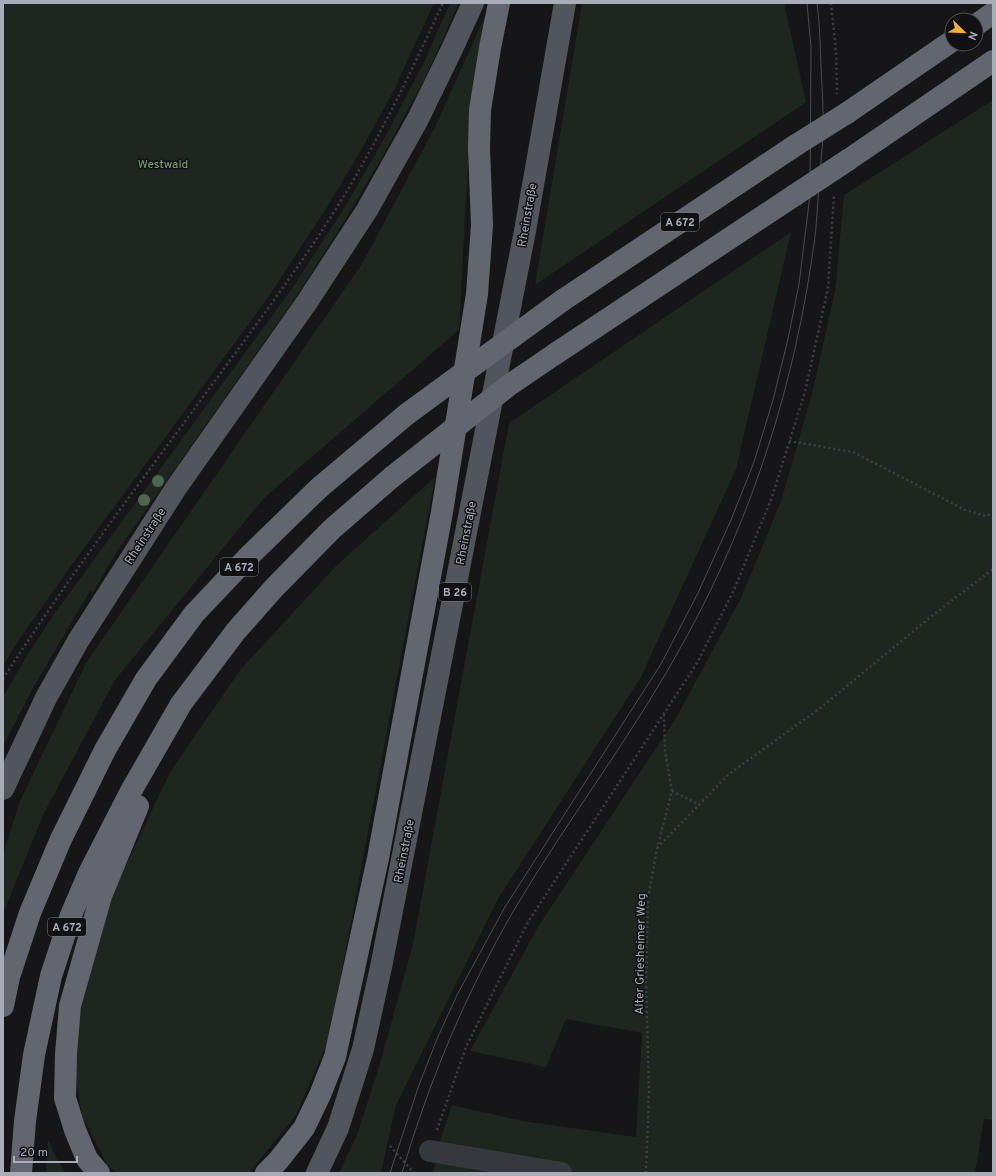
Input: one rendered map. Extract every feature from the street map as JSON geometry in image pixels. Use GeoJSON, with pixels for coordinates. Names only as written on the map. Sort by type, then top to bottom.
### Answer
{"type":"FeatureCollection","features":[{"type":"Feature","properties":{"kind":"highway"},"geometry":{"type":"LineString","coordinates":[[266,1173],[278,1161],[304,1128],[320,1095],[335,1057],[378,858],[442,512],[477,294],[482,225],[479,148],[480,110],[499,3]]}},
{"type":"Feature","properties":{"kind":"highway"},"geometry":{"type":"LineString","coordinates":[[984,19],[993,13]]}},
{"type":"Feature","properties":{"kind":"highway","name":"A 672"},"geometry":{"type":"LineString","coordinates":[[3,1006],[9,977],[30,912],[61,839],[105,750],[146,679],[194,614],[247,558],[319,488],[407,414],[563,300],[796,145],[842,106],[944,46]]}},
{"type":"Feature","properties":{"kind":"highway","name":"A 672"},"geometry":{"type":"LineString","coordinates":[[21,1173],[25,1121],[34,1055],[51,976],[71,915],[89,873],[131,791],[180,704],[236,631],[274,588],[332,529],[392,477],[508,386],[848,160],[993,61]]}},
{"type":"Feature","properties":{"kind":"highway"},"geometry":{"type":"LineString","coordinates":[[99,1173],[87,1159],[75,1130],[65,1098],[66,1054],[70,1006],[101,896],[180,704]]}},
{"type":"Feature","properties":{"kind":"main road","name":"Rheinstraße"},"geometry":{"type":"LineString","coordinates":[[3,789],[46,698],[82,634],[176,488],[306,302],[367,210],[418,119],[450,55],[473,3]]}},
{"type":"Feature","properties":{"kind":"main road","name":"Rheinstraße"},"geometry":{"type":"LineString","coordinates":[[318,1173],[338,1128],[363,1049],[381,967],[525,231],[565,3]]}},
{"type":"Feature","properties":{"kind":"lane"},"geometry":{"type":"LineString","coordinates":[[430,1151],[561,1173]]}},
{"type":"Feature","properties":{"kind":"path"},"geometry":{"type":"LineString","coordinates":[[3,679],[30,637],[91,550],[276,297],[332,215],[374,144],[412,71],[443,3]]}},
{"type":"Feature","properties":{"kind":"path"},"geometry":{"type":"LineString","coordinates":[[831,3],[842,106]]}},
{"type":"Feature","properties":{"kind":"path"},"geometry":{"type":"LineString","coordinates":[[430,1151],[466,1047],[528,922],[697,664],[734,590],[772,497],[805,392],[828,288],[834,193]]}},
{"type":"Feature","properties":{"kind":"path"},"geometry":{"type":"LineString","coordinates":[[789,441],[853,452],[965,510],[986,516],[993,513]]}},
{"type":"Feature","properties":{"kind":"path"},"geometry":{"type":"LineString","coordinates":[[657,849],[729,774],[819,709],[933,615],[993,570]]}},
{"type":"Feature","properties":{"kind":"path","name":"Alter Griesheimer Weg"},"geometry":{"type":"LineString","coordinates":[[646,1173],[649,1092],[646,982],[648,898],[657,849],[672,791],[665,751],[664,714]]}},
{"type":"Feature","properties":{"kind":"path"},"geometry":{"type":"LineString","coordinates":[[672,791],[700,805]]}},
{"type":"Feature","properties":{"kind":"path"},"geometry":{"type":"LineString","coordinates":[[390,1146],[414,1173]]}},
{"type":"Feature","properties":{"kind":"green space","name":"Westwald"},"geometry":{"type":"Polygon","coordinates":[[[3,3],[434,3],[394,90],[360,152],[327,207],[267,299],[70,567],[17,643],[3,666],[3,3]]]}},
{"type":"Feature","properties":{"kind":"green space"},"geometry":{"type":"Polygon","coordinates":[[[450,3],[459,3],[424,80],[381,159],[342,225],[295,298],[118,550],[93,592],[90,591],[33,688],[3,746],[3,697],[25,659],[52,617],[293,287],[343,210],[384,139],[425,60],[450,3]]]}},
{"type":"Feature","properties":{"kind":"green space"},"geometry":{"type":"Polygon","coordinates":[[[582,3],[784,3],[806,102],[535,285],[582,3]]]}},
{"type":"Feature","properties":{"kind":"green space"},"geometry":{"type":"Polygon","coordinates":[[[486,14],[489,15],[475,75],[468,164],[459,330],[264,498],[115,680],[43,815],[3,914],[3,854],[20,801],[86,663],[362,264],[435,127],[486,14]]]}},
{"type":"Feature","properties":{"kind":"green space"},"geometry":{"type":"Polygon","coordinates":[[[993,100],[993,1120],[984,1119],[975,1173],[583,1173],[438,1147],[452,1105],[522,1121],[636,1137],[642,1033],[566,1019],[546,1067],[470,1051],[538,927],[676,718],[741,598],[781,501],[812,394],[835,291],[844,195],[993,100]]]}},
{"type":"Feature","properties":{"kind":"green space"},"geometry":{"type":"Polygon","coordinates":[[[791,232],[736,469],[641,677],[498,899],[396,1105],[381,1173],[339,1173],[357,1135],[379,1067],[413,944],[509,423],[791,232]]]}},
{"type":"Feature","properties":{"kind":"green space"},"geometry":{"type":"Polygon","coordinates":[[[435,477],[329,1039],[296,1115],[249,1173],[118,1173],[108,1166],[82,1115],[75,1074],[78,1021],[111,897],[170,772],[241,669],[336,566],[435,477]]]}},
{"type":"Feature","properties":{"kind":"green space"},"geometry":{"type":"Polygon","coordinates":[[[48,1140],[58,1161],[66,1173],[46,1173],[48,1140]]]}},
{"type":"Feature","properties":{"kind":"green space"},"geometry":{"type":"Polygon","coordinates":[[[437,1157],[537,1173],[433,1173],[437,1157]]]}},
{"type":"Feature","properties":{"kind":"tram line"},"geometry":{"type":"LineString","coordinates":[[390,1173],[419,1085],[437,1039],[457,995],[505,907],[661,664],[698,593],[731,520],[754,462],[773,400],[788,339],[799,284],[810,195],[811,47],[807,3]]}},
{"type":"Feature","properties":{"kind":"tram line"},"geometry":{"type":"LineString","coordinates":[[402,1173],[424,1105],[437,1071],[450,1038],[480,973],[535,875],[646,706],[687,636],[711,590],[752,494],[783,396],[796,346],[815,237],[823,142],[823,101],[817,3]]}}]}
